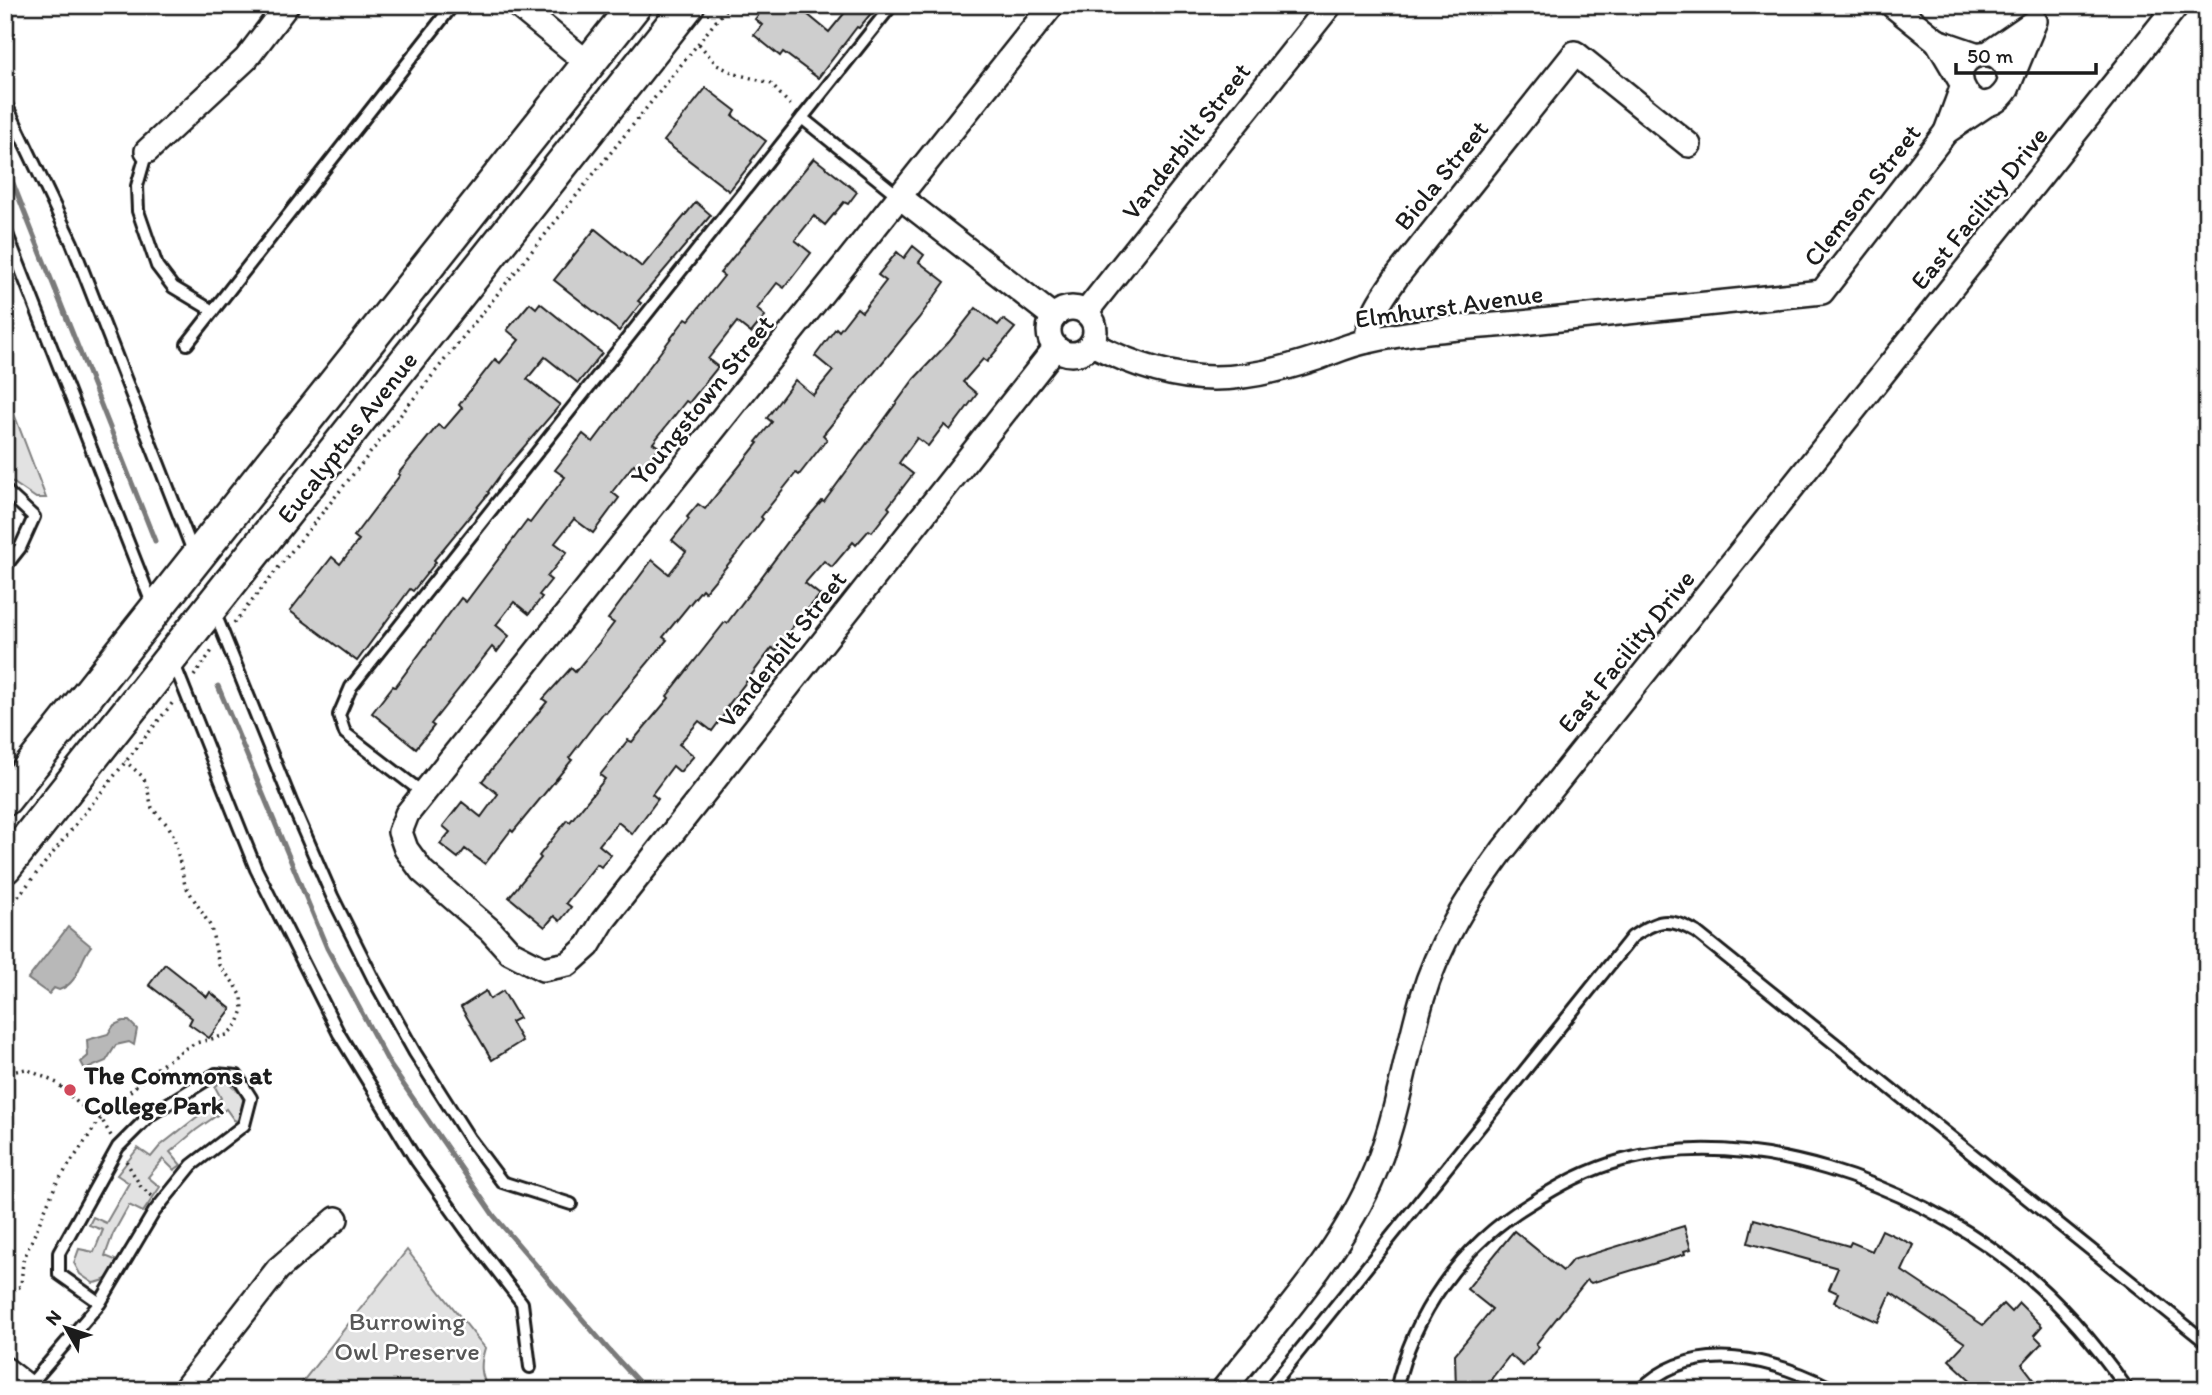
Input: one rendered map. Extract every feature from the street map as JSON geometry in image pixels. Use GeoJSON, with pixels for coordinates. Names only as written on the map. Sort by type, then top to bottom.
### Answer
{"type":"FeatureCollection","features":[{"type":"Feature","properties":{"kind":"street"},"geometry":{"type":"LineString","coordinates":[[517,5],[589,64]]}},
{"type":"Feature","properties":{"kind":"street","name":"Eucalyptus Avenue"},"geometry":{"type":"LineString","coordinates":[[5,799],[635,5]]}},
{"type":"Feature","properties":{"kind":"street","name":"Eucalyptus Avenue"},"geometry":{"type":"LineString","coordinates":[[5,867],[172,659],[218,621],[688,5]]}},
{"type":"Feature","properties":{"kind":"street","name":"Youngstown Street"},"geometry":{"type":"LineString","coordinates":[[400,832],[407,814],[423,793],[1052,5]]}},
{"type":"Feature","properties":{"kind":"street","name":"Vanderbilt Street"},"geometry":{"type":"LineString","coordinates":[[1086,312],[1330,5]]}},
{"type":"Feature","properties":{"kind":"street"},"geometry":{"type":"LineString","coordinates":[[1892,5],[1937,41],[1973,100],[1989,103],[2003,96],[2041,13]]}},
{"type":"Feature","properties":{"kind":"street","name":"East Facility Drive"},"geometry":{"type":"LineString","coordinates":[[1223,1390],[1319,1269],[1347,1227],[1370,1182],[1391,1128],[1422,998],[1443,945],[1472,893],[1503,850],[2177,5]]}},
{"type":"Feature","properties":{"kind":"street"},"geometry":{"type":"LineString","coordinates":[[147,151],[246,59],[286,6]]}},
{"type":"Feature","properties":{"kind":"street"},"geometry":{"type":"LineString","coordinates":[[1961,84],[1965,64],[2041,13]]}},
{"type":"Feature","properties":{"kind":"street"},"geometry":{"type":"LineString","coordinates":[[1937,41],[2001,60],[2006,66],[2010,81]]}},
{"type":"Feature","properties":{"kind":"street","name":"Biola Street"},"geometry":{"type":"LineString","coordinates":[[1366,341],[1370,320],[1377,304],[1398,275],[1575,53],[1689,145]]}},
{"type":"Feature","properties":{"kind":"street","name":"Clemson Street"},"geometry":{"type":"LineString","coordinates":[[1946,132],[1961,84]]}},
{"type":"Feature","properties":{"kind":"street","name":"Clemson Street"},"geometry":{"type":"LineString","coordinates":[[1822,292],[1946,132],[1989,103]]}},
{"type":"Feature","properties":{"kind":"street"},"geometry":{"type":"LineString","coordinates":[[900,197],[1054,317]]}},
{"type":"Feature","properties":{"kind":"street","name":"Elmhurst Avenue"},"geometry":{"type":"LineString","coordinates":[[1092,344],[1130,362],[1156,370],[1213,378],[1270,372],[1366,341],[1437,331],[1822,292]]}},
{"type":"Feature","properties":{"kind":"street"},"geometry":{"type":"LineString","coordinates":[[1067,308],[1079,308],[1086,312],[1095,326],[1092,344],[1073,354],[1055,347],[1049,334],[1054,317],[1067,308]]}},
{"type":"Feature","properties":{"kind":"street","name":"Vanderbilt Street"},"geometry":{"type":"LineString","coordinates":[[400,832],[406,849],[422,871],[491,931],[510,952],[543,969],[568,964],[588,946],[603,921],[1055,347]]}},
{"type":"Feature","properties":{"kind":"street"},"geometry":{"type":"LineString","coordinates":[[184,1390],[278,1269],[337,1219]]}},
{"type":"Feature","properties":{"kind":"street"},"geometry":{"type":"LineString","coordinates":[[5,1369],[30,1388]]}},
{"type":"Feature","properties":{"kind":"lane"},"geometry":{"type":"LineString","coordinates":[[187,344],[453,5]]}},
{"type":"Feature","properties":{"kind":"lane"},"geometry":{"type":"LineString","coordinates":[[423,793],[345,733],[339,715],[351,687],[892,5]]}},
{"type":"Feature","properties":{"kind":"lane"},"geometry":{"type":"LineString","coordinates":[[5,102],[72,243],[196,560]]}},
{"type":"Feature","properties":{"kind":"lane"},"geometry":{"type":"LineString","coordinates":[[802,118],[900,197]]}},
{"type":"Feature","properties":{"kind":"lane"},"geometry":{"type":"LineString","coordinates":[[147,151],[137,186],[138,211],[157,266],[173,287],[213,311]]}},
{"type":"Feature","properties":{"kind":"lane"},"geometry":{"type":"LineString","coordinates":[[5,229],[155,611]]}},
{"type":"Feature","properties":{"kind":"lane"},"geometry":{"type":"LineString","coordinates":[[5,491],[34,517],[20,548],[5,567]]}},
{"type":"Feature","properties":{"kind":"lane"},"geometry":{"type":"LineString","coordinates":[[218,621],[332,895],[374,980],[443,1099],[502,1182],[571,1204]]}},
{"type":"Feature","properties":{"kind":"lane"},"geometry":{"type":"LineString","coordinates":[[172,659],[256,869],[339,1034],[416,1160],[522,1303],[530,1367]]}},
{"type":"Feature","properties":{"kind":"lane"},"geometry":{"type":"LineString","coordinates":[[1268,1390],[1632,937],[1650,925],[1665,921],[1680,923],[1696,932],[2207,1343]]}},
{"type":"Feature","properties":{"kind":"lane"},"geometry":{"type":"LineString","coordinates":[[30,1388],[100,1303],[154,1212],[192,1165],[244,1125],[251,1098],[237,1076],[216,1074],[150,1115],[118,1147],[59,1253],[59,1274],[100,1303]]}},
{"type":"Feature","properties":{"kind":"lane"},"geometry":{"type":"LineString","coordinates":[[1396,1390],[1406,1356],[1436,1293],[1471,1251],[1511,1215],[1572,1179],[1623,1160],[1715,1150],[1767,1156],[1856,1178],[1957,1225],[2013,1264],[2051,1297],[2103,1354],[2128,1390]]}},
{"type":"Feature","properties":{"kind":"lane"},"geometry":{"type":"LineString","coordinates":[[1640,1390],[1647,1382],[1667,1371],[1697,1359],[1718,1356],[1781,1367],[1835,1390]]}},
{"type":"Feature","properties":{"kind":"path"},"geometry":{"type":"LineString","coordinates":[[5,913],[184,688],[218,621],[729,5]]}},
{"type":"Feature","properties":{"kind":"path"},"geometry":{"type":"LineString","coordinates":[[698,44],[717,65],[736,74],[770,83],[802,118]]}},
{"type":"Feature","properties":{"kind":"path"},"geometry":{"type":"LineString","coordinates":[[5,1290],[21,1286],[23,1261],[56,1184],[101,1118],[150,1073],[186,1048],[227,1035],[238,1023],[243,1010],[242,997],[219,965],[211,927],[185,885],[174,837],[152,808],[142,776],[125,761]]}},
{"type":"Feature","properties":{"kind":"path"},"geometry":{"type":"LineString","coordinates":[[16,1071],[26,1069],[57,1083],[80,1105],[101,1118]]}},
{"type":"Feature","properties":{"kind":"path"},"geometry":{"type":"LineString","coordinates":[[127,1163],[141,1187],[154,1197]]}},
{"type":"Feature","properties":{"kind":"green space"},"geometry":{"type":"Polygon","coordinates":[[[5,390],[46,498],[36,498],[5,477],[5,390]]]}},
{"type":"Feature","properties":{"kind":"green space"},"geometry":{"type":"Polygon","coordinates":[[[219,1083],[228,1083],[241,1095],[244,1104],[238,1121],[234,1120],[226,1109],[170,1152],[181,1165],[174,1170],[163,1159],[148,1177],[160,1187],[143,1212],[129,1205],[113,1234],[105,1256],[120,1262],[106,1279],[93,1283],[80,1274],[74,1263],[79,1249],[94,1252],[103,1230],[89,1225],[93,1217],[106,1223],[129,1183],[117,1175],[138,1148],[151,1157],[160,1146],[221,1098],[215,1087],[219,1083]]]}},
{"type":"Feature","properties":{"kind":"green space","name":"Burrowing Owl Preserve"},"geometry":{"type":"Polygon","coordinates":[[[407,1250],[485,1348],[482,1369],[489,1390],[296,1390],[407,1250]]]}},
{"type":"Feature","properties":{"kind":"shaded area"},"geometry":{"type":"Polygon","coordinates":[[[68,927],[91,946],[71,982],[59,990],[54,988],[49,994],[28,979],[68,927]]]}},
{"type":"Feature","properties":{"kind":"shaded area"},"geometry":{"type":"Polygon","coordinates":[[[129,1021],[137,1029],[134,1045],[129,1042],[116,1045],[106,1061],[89,1068],[87,1073],[81,1062],[88,1056],[87,1040],[108,1034],[114,1025],[129,1021]]]}},
{"type":"Feature","properties":{"kind":"building"},"geometry":{"type":"Polygon","coordinates":[[[766,5],[796,5],[829,32],[851,5],[878,5],[859,28],[857,27],[818,78],[783,52],[780,56],[754,35],[762,25],[755,19],[766,5]]]}},
{"type":"Feature","properties":{"kind":"building"},"geometry":{"type":"Polygon","coordinates":[[[706,88],[736,111],[733,116],[766,141],[729,191],[664,141],[706,88]]]}},
{"type":"Feature","properties":{"kind":"building"},"geometry":{"type":"Polygon","coordinates":[[[814,158],[857,192],[848,204],[844,202],[825,225],[814,216],[795,240],[811,253],[784,288],[777,283],[757,309],[765,316],[751,333],[737,322],[708,359],[718,367],[689,403],[686,401],[653,443],[659,447],[641,470],[634,464],[612,492],[619,498],[593,533],[574,519],[555,543],[567,552],[547,577],[551,580],[539,595],[542,597],[529,614],[514,602],[496,625],[509,636],[497,652],[492,647],[431,724],[434,726],[416,748],[372,713],[393,686],[395,687],[461,598],[466,602],[527,521],[530,523],[565,477],[555,470],[583,434],[593,442],[686,318],[689,320],[724,276],[720,273],[814,158]]]}},
{"type":"Feature","properties":{"kind":"building"},"geometry":{"type":"Polygon","coordinates":[[[696,202],[711,215],[638,301],[641,303],[619,331],[554,280],[595,229],[642,267],[696,202]]]}},
{"type":"Feature","properties":{"kind":"building"},"geometry":{"type":"Polygon","coordinates":[[[913,246],[924,255],[919,262],[945,282],[919,318],[823,435],[827,439],[761,517],[763,519],[736,555],[705,592],[702,589],[663,637],[667,640],[606,713],[604,712],[569,758],[572,760],[513,832],[511,830],[485,864],[465,849],[458,858],[440,844],[450,832],[443,826],[462,802],[481,817],[498,794],[482,781],[547,702],[543,699],[571,668],[575,672],[599,643],[614,623],[608,619],[652,560],[669,574],[686,552],[672,540],[689,519],[687,517],[698,504],[705,509],[758,443],[756,442],[772,422],[767,418],[795,380],[813,395],[833,371],[815,356],[836,328],[839,331],[857,308],[862,312],[886,281],[878,275],[897,252],[904,258],[913,246]]]}},
{"type":"Feature","properties":{"kind":"building"},"geometry":{"type":"Polygon","coordinates":[[[530,303],[536,308],[540,303],[602,353],[578,383],[545,357],[527,379],[560,405],[503,471],[489,493],[434,560],[436,562],[413,591],[410,589],[357,661],[290,611],[332,557],[340,564],[359,540],[354,536],[400,475],[398,474],[438,425],[444,429],[462,408],[459,405],[495,359],[500,363],[519,340],[507,330],[530,303]]]}},
{"type":"Feature","properties":{"kind":"building"},"geometry":{"type":"Polygon","coordinates":[[[976,308],[998,325],[1003,319],[1015,328],[987,362],[983,359],[963,382],[977,394],[950,430],[944,425],[928,446],[917,438],[899,463],[913,474],[888,507],[890,509],[872,532],[869,530],[856,545],[853,542],[832,567],[824,561],[805,583],[820,595],[776,651],[772,648],[712,731],[699,721],[679,744],[694,756],[680,772],[673,766],[652,794],[658,799],[632,834],[618,822],[599,845],[611,855],[601,867],[597,864],[566,903],[571,907],[560,921],[554,916],[545,927],[509,897],[567,820],[570,822],[605,779],[600,775],[628,740],[632,742],[669,698],[667,696],[725,622],[727,623],[793,535],[822,501],[824,502],[914,379],[976,308]]]}},
{"type":"Feature","properties":{"kind":"building"},"geometry":{"type":"Polygon","coordinates":[[[165,964],[207,997],[210,992],[231,1009],[209,1038],[189,1024],[192,1018],[149,985],[165,964]]]}},
{"type":"Feature","properties":{"kind":"building"},"geometry":{"type":"Polygon","coordinates":[[[486,991],[490,999],[503,991],[519,1018],[511,1022],[522,1041],[492,1060],[461,1007],[486,991]]]}},
{"type":"Feature","properties":{"kind":"building"},"geometry":{"type":"Polygon","coordinates":[[[1754,1219],[1849,1246],[1851,1242],[1872,1251],[1882,1230],[1914,1245],[1902,1271],[1983,1325],[2003,1304],[2011,1312],[2019,1303],[2042,1326],[2034,1335],[2042,1343],[2022,1364],[2042,1390],[2011,1390],[2005,1381],[1997,1390],[1981,1390],[1949,1360],[1965,1343],[1891,1293],[1878,1322],[1834,1302],[1838,1293],[1829,1289],[1838,1268],[1748,1243],[1754,1219]]]}},
{"type":"Feature","properties":{"kind":"building"},"geometry":{"type":"Polygon","coordinates":[[[1684,1226],[1691,1249],[1684,1251],[1685,1254],[1591,1283],[1587,1280],[1536,1344],[1539,1347],[1523,1366],[1510,1355],[1492,1378],[1492,1390],[1456,1390],[1455,1354],[1492,1309],[1467,1289],[1514,1231],[1563,1271],[1572,1260],[1684,1226]]]}},
{"type":"Feature","properties":{"kind":"waterway"},"geometry":{"type":"LineString","coordinates":[[5,163],[155,541]]}},
{"type":"Feature","properties":{"kind":"waterway"},"geometry":{"type":"LineString","coordinates":[[218,686],[327,948],[390,1065],[494,1216],[646,1390]]}},
{"type":"Feature","properties":{"kind":"place","name":"The Commons at College Park"},"geometry":{"type":"Point","coordinates":[70,1090]}}]}
